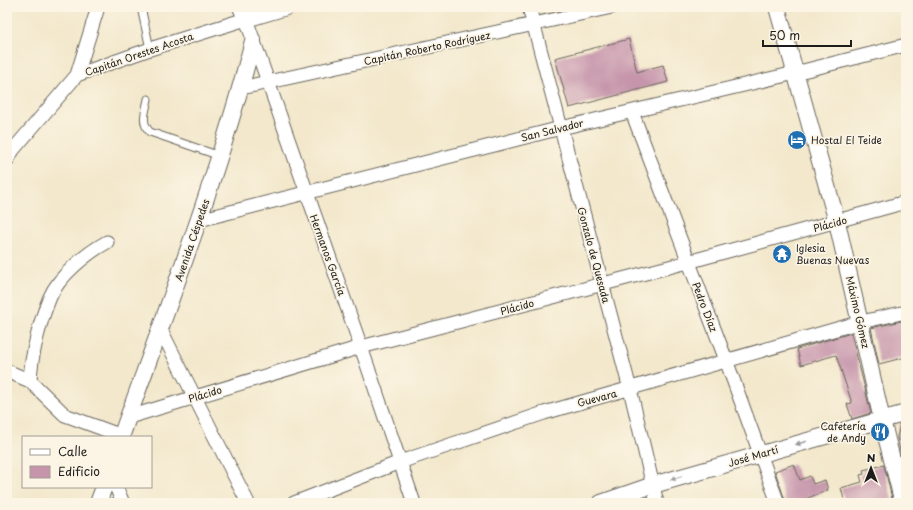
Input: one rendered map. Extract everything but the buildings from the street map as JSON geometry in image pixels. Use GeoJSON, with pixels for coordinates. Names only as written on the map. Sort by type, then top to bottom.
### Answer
{"type":"FeatureCollection","features":[{"type":"Feature","properties":{"kind":"street"},"geometry":{"type":"LineString","coordinates":[[77,75],[98,7]]}},
{"type":"Feature","properties":{"kind":"street","name":"Capitán Orestes Acosta"},"geometry":{"type":"LineString","coordinates":[[7,162],[13,150],[77,75],[244,13],[286,7]]}},
{"type":"Feature","properties":{"kind":"street","name":"Gonzalo de Quesada"},"geometry":{"type":"LineString","coordinates":[[529,7],[630,389],[657,503]]}},
{"type":"Feature","properties":{"kind":"street","name":"Capitán Roberto Rodríguez"},"geometry":{"type":"LineString","coordinates":[[241,88],[534,25],[609,7]]}},
{"type":"Feature","properties":{"kind":"street","name":"Máximo Gómez"},"geometry":{"type":"LineString","coordinates":[[777,7],[837,222],[861,322],[882,420],[903,503]]}},
{"type":"Feature","properties":{"kind":"street","name":"Hermanos García"},"geometry":{"type":"LineString","coordinates":[[244,13],[414,503]]}},
{"type":"Feature","properties":{"kind":"street","name":"Avenida Céspedes"},"geometry":{"type":"LineString","coordinates":[[122,436],[199,220],[241,88],[253,40]]}},
{"type":"Feature","properties":{"kind":"street","name":"San Salvador"},"geometry":{"type":"LineString","coordinates":[[199,220],[561,128],[795,73],[906,45]]}},
{"type":"Feature","properties":{"kind":"street","name":"Pedro Díaz"},"geometry":{"type":"LineString","coordinates":[[632,112],[726,360],[759,455],[778,503]]}},
{"type":"Feature","properties":{"kind":"street","name":"Plácido"},"geometry":{"type":"LineString","coordinates":[[129,417],[361,347],[688,262],[906,202]]}},
{"type":"Feature","properties":{"kind":"street"},"geometry":{"type":"LineString","coordinates":[[30,381],[32,355],[50,297],[72,268],[89,252],[107,242]]}},
{"type":"Feature","properties":{"kind":"street","name":"Guevara"},"geometry":{"type":"LineString","coordinates":[[294,503],[400,462],[544,413],[861,322],[906,312]]}},
{"type":"Feature","properties":{"kind":"street"},"geometry":{"type":"LineString","coordinates":[[161,330],[248,503]]}},
{"type":"Feature","properties":{"kind":"street"},"geometry":{"type":"LineString","coordinates":[[7,371],[30,381],[65,415],[122,436]]}},
{"type":"Feature","properties":{"kind":"street","name":"José Martí"},"geometry":{"type":"LineString","coordinates":[[601,503],[653,485],[906,413]]}},
{"type":"Feature","properties":{"kind":"street"},"geometry":{"type":"LineString","coordinates":[[98,503],[104,488]]}},
{"type":"Feature","properties":{"kind":"street"},"geometry":{"type":"LineString","coordinates":[[116,488],[123,503]]}},
{"type":"Feature","properties":{"kind":"lane"},"geometry":{"type":"LineString","coordinates":[[141,7],[150,49]]}},
{"type":"Feature","properties":{"kind":"lane"},"geometry":{"type":"LineString","coordinates":[[148,99],[144,120],[145,127],[150,132],[220,156]]}},
{"type":"Feature","properties":{"kind":"place","name":"Hostal El Teide"},"geometry":{"type":"Point","coordinates":[797,140]}},
{"type":"Feature","properties":{"kind":"place","name":"Iglesia Buenas Nuevas"},"geometry":{"type":"Point","coordinates":[782,254]}},
{"type":"Feature","properties":{"kind":"place","name":"Cafetería de Andy"},"geometry":{"type":"Point","coordinates":[880,432]}}]}
